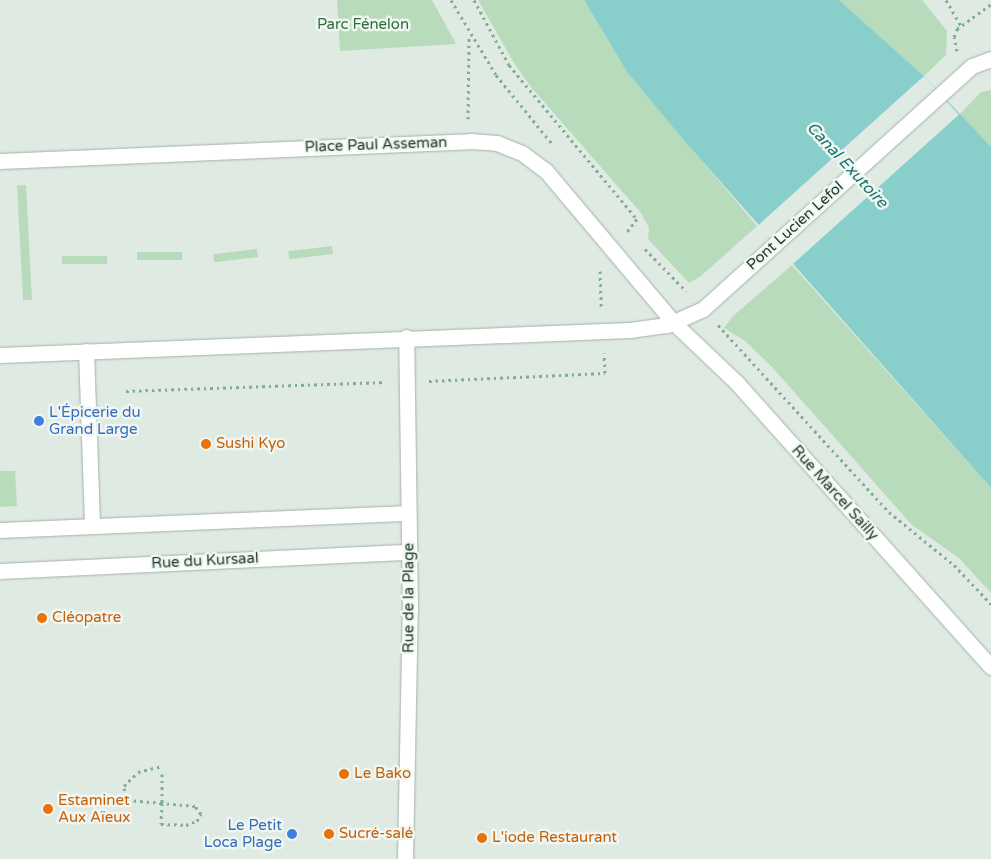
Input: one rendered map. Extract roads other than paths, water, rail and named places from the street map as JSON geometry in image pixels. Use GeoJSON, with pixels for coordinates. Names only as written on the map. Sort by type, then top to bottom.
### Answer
{"type":"FeatureCollection","features":[{"type":"Feature","properties":{"kind":"street","name":"Pont Lucien Lefol"},"geometry":{"type":"LineString","coordinates":[[674,323],[707,305],[969,69],[991,59]]}},
{"type":"Feature","properties":{"kind":"street","name":"Place Paul Asseman"},"geometry":{"type":"LineString","coordinates":[[0,161],[470,141],[497,143],[535,162],[614,251],[674,323]]}},
{"type":"Feature","properties":{"kind":"street"},"geometry":{"type":"LineString","coordinates":[[0,355],[602,331],[646,328],[674,323]]}},
{"type":"Feature","properties":{"kind":"street","name":"Rue Marcel Sailly"},"geometry":{"type":"LineString","coordinates":[[674,323],[737,383],[991,667]]}},
{"type":"Feature","properties":{"kind":"street","name":"Rue de la Plage"},"geometry":{"type":"LineString","coordinates":[[405,859],[410,552],[406,338]]}},
{"type":"Feature","properties":{"kind":"street"},"geometry":{"type":"LineString","coordinates":[[86,351],[92,526]]}},
{"type":"Feature","properties":{"kind":"street"},"geometry":{"type":"LineString","coordinates":[[0,530],[409,513]]}},
{"type":"Feature","properties":{"kind":"street","name":"Rue du Kursaal"},"geometry":{"type":"LineString","coordinates":[[0,571],[410,552]]}},
{"type":"Feature","properties":{"kind":"water","name":"Canal Exutoire"},"geometry":{"type":"Polygon","coordinates":[[[584,0],[839,0],[924,76],[991,147],[991,488],[682,138],[627,72],[584,0]]]}},
{"type":"Feature","properties":{"kind":"place","name":"L'Épicerie du Grand Large"},"geometry":{"type":"Point","coordinates":[39,421]}},
{"type":"Feature","properties":{"kind":"place","name":"Sushi Kyo"},"geometry":{"type":"Point","coordinates":[206,444]}},
{"type":"Feature","properties":{"kind":"place","name":"Cléopatre"},"geometry":{"type":"Point","coordinates":[42,618]}},
{"type":"Feature","properties":{"kind":"place","name":"Le Bako"},"geometry":{"type":"Point","coordinates":[344,774]}},
{"type":"Feature","properties":{"kind":"place","name":"Estaminet Aux Aïeux"},"geometry":{"type":"Point","coordinates":[48,809]}},
{"type":"Feature","properties":{"kind":"place","name":"Le Petit Loca Plage"},"geometry":{"type":"Point","coordinates":[292,834]}},
{"type":"Feature","properties":{"kind":"place","name":"Sucré-salé"},"geometry":{"type":"Point","coordinates":[329,834]}},
{"type":"Feature","properties":{"kind":"place","name":"L'iode Restaurant"},"geometry":{"type":"Point","coordinates":[482,838]}},
{"type":"Feature","properties":{"kind":"park label","name":"Parc Fénelon"},"geometry":{"type":"Point","coordinates":[363,25]}}]}
